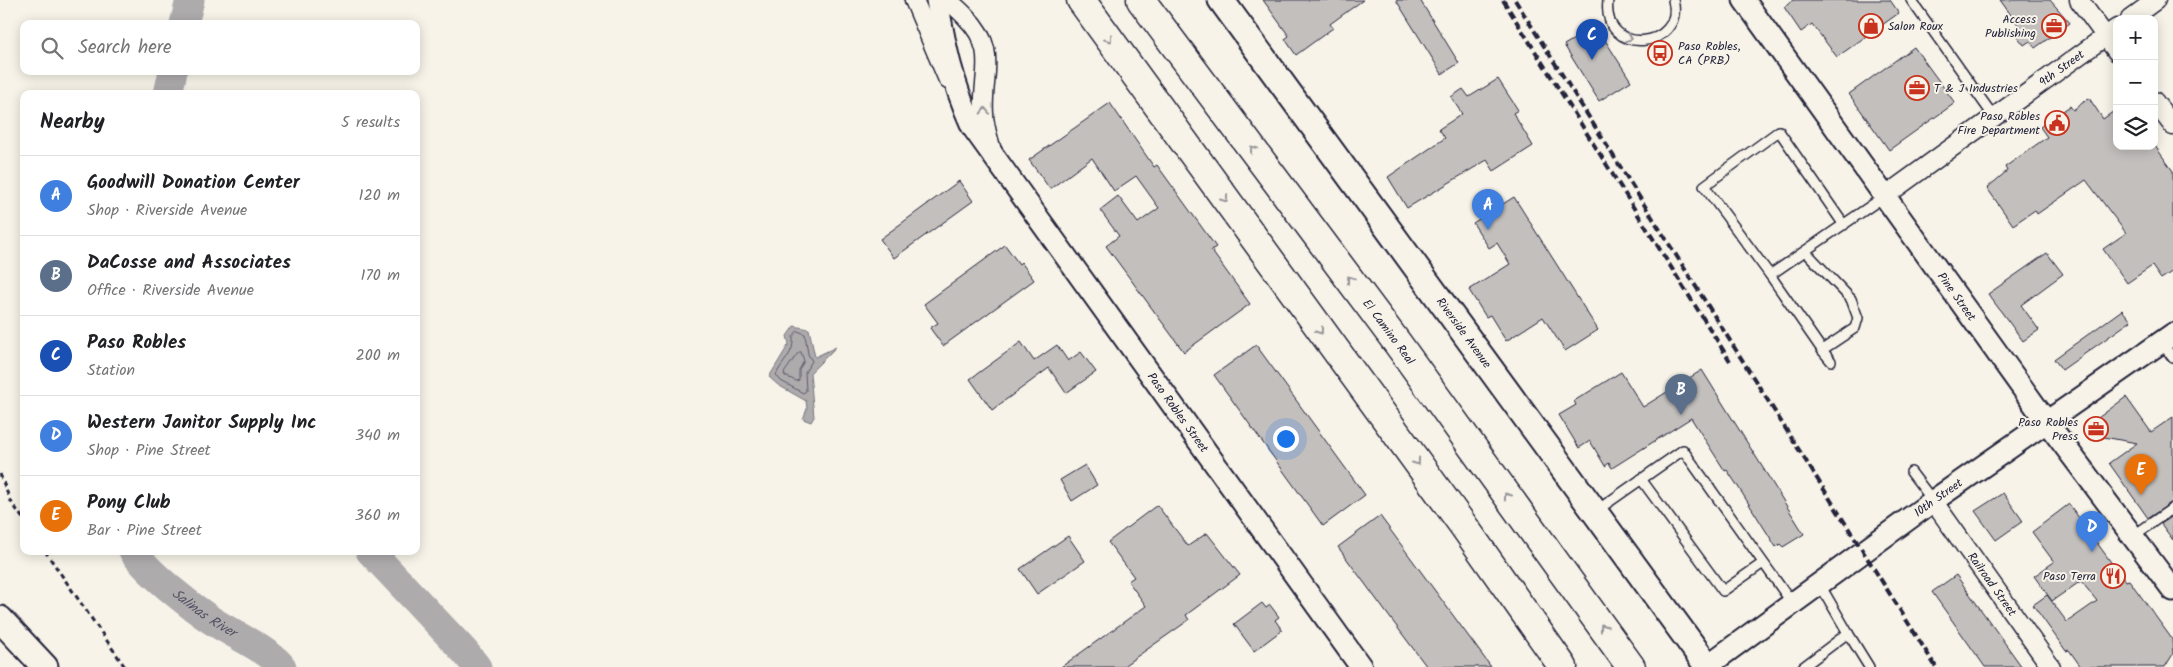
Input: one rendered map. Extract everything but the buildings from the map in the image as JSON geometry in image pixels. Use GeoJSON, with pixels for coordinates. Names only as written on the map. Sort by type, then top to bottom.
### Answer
{"type":"FeatureCollection","features":[{"type":"Feature","properties":{"kind":"highway"},"geometry":{"type":"LineString","coordinates":[[1080,0],[1463,525],[1563,667]]}},
{"type":"Feature","properties":{"kind":"highway","name":"El Camino Real"},"geometry":{"type":"LineString","coordinates":[[1141,0],[1398,344],[1631,667]]}},
{"type":"Feature","properties":{"kind":"main road","name":"Riverside Avenue"},"geometry":{"type":"LineString","coordinates":[[1221,0],[1707,666]]}},
{"type":"Feature","properties":{"kind":"main road"},"geometry":{"type":"LineString","coordinates":[[0,619],[45,667]]}},
{"type":"Feature","properties":{"kind":"street","name":"Paso Robles Street"},"geometry":{"type":"LineString","coordinates":[[914,0],[948,81],[956,91]]}},
{"type":"Feature","properties":{"kind":"street","name":"Paso Robles Street"},"geometry":{"type":"LineString","coordinates":[[937,0],[947,60],[956,91],[972,126],[1361,667]]}},
{"type":"Feature","properties":{"kind":"street","name":"Paso Robles Street"},"geometry":{"type":"LineString","coordinates":[[944,0],[951,3],[972,23],[987,54],[988,69],[984,113],[994,159]]}},
{"type":"Feature","properties":{"kind":"street","name":"Pine Street"},"geometry":{"type":"LineString","coordinates":[[1744,0],[2046,421],[2173,590]]}},
{"type":"Feature","properties":{"kind":"street"},"geometry":{"type":"LineString","coordinates":[[2079,0],[2111,32]]}},
{"type":"Feature","properties":{"kind":"street"},"geometry":{"type":"LineString","coordinates":[[2135,15],[2156,0]]}},
{"type":"Feature","properties":{"kind":"street","name":"9th Street"},"geometry":{"type":"LineString","coordinates":[[1885,196],[2111,32]]}},
{"type":"Feature","properties":{"kind":"street"},"geometry":{"type":"LineString","coordinates":[[2157,105],[2173,126]]}},
{"type":"Feature","properties":{"kind":"street","name":"10th Street"},"geometry":{"type":"LineString","coordinates":[[1707,666],[1819,583],[2046,421],[2169,345]]}},
{"type":"Feature","properties":{"kind":"street","name":"Railroad Street"},"geometry":{"type":"LineString","coordinates":[[1933,501],[2051,667]]}},
{"type":"Feature","properties":{"kind":"lane"},"geometry":{"type":"LineString","coordinates":[[1608,0],[1607,13],[1611,24],[1623,36],[1639,42],[1651,40],[1661,35],[1669,26],[1674,16],[1676,1]]}},
{"type":"Feature","properties":{"kind":"lane"},"geometry":{"type":"LineString","coordinates":[[1911,0],[1994,117]]}},
{"type":"Feature","properties":{"kind":"lane"},"geometry":{"type":"LineString","coordinates":[[1831,361],[1704,186],[1779,131],[1844,225]]}},
{"type":"Feature","properties":{"kind":"lane"},"geometry":{"type":"LineString","coordinates":[[1770,275],[1885,196]]}},
{"type":"Feature","properties":{"kind":"lane"},"geometry":{"type":"LineString","coordinates":[[1805,251],[1850,299],[1858,318],[1855,328],[1822,350]]}},
{"type":"Feature","properties":{"kind":"lane"},"geometry":{"type":"LineString","coordinates":[[1595,512],[1683,450],[1792,603]]}},
{"type":"Feature","properties":{"kind":"lane"},"geometry":{"type":"LineString","coordinates":[[1911,472],[1933,501]]}},
{"type":"Feature","properties":{"kind":"lane"},"geometry":{"type":"LineString","coordinates":[[1641,479],[1723,591],[1763,563]]}},
{"type":"Feature","properties":{"kind":"lane"},"geometry":{"type":"LineString","coordinates":[[2133,536],[2173,508]]}},
{"type":"Feature","properties":{"kind":"lane"},"geometry":{"type":"LineString","coordinates":[[1819,583],[1868,667]]}},
{"type":"Feature","properties":{"kind":"lane"},"geometry":{"type":"LineString","coordinates":[[1803,667],[1848,633]]}},
{"type":"Feature","properties":{"kind":"path"},"geometry":{"type":"LineString","coordinates":[[0,474],[10,500],[20,514]]}},
{"type":"Feature","properties":{"kind":"path"},"geometry":{"type":"LineString","coordinates":[[48,555],[125,667]]}},
{"type":"Feature","properties":{"kind":"water"},"geometry":{"type":"Polygon","coordinates":[[[794,326],[809,329],[815,357],[836,347],[810,373],[814,417],[811,422],[803,419],[807,409],[806,401],[778,385],[769,377],[789,344],[787,336],[794,326]]]}},
{"type":"Feature","properties":{"kind":"waterway","name":"Salinas River"},"geometry":{"type":"LineString","coordinates":[[185,20],[190,0]]}},
{"type":"Feature","properties":{"kind":"waterway","name":"Salinas River"},"geometry":{"type":"LineString","coordinates":[[169,90],[172,75]]}},
{"type":"Feature","properties":{"kind":"waterway","name":"Salinas River"},"geometry":{"type":"LineString","coordinates":[[136,555],[158,579],[192,606],[211,620],[270,655],[282,667]]}},
{"type":"Feature","properties":{"kind":"waterway","name":"Salinas River"},"geometry":{"type":"LineString","coordinates":[[374,555],[477,667]]}},
{"type":"Feature","properties":{"kind":"railway"},"geometry":{"type":"LineString","coordinates":[[1503,0],[1730,361]]}},
{"type":"Feature","properties":{"kind":"railway"},"geometry":{"type":"LineString","coordinates":[[1515,0],[1936,667]]}},
{"type":"Feature","properties":{"kind":"place","name":"Salon Roux"},"geometry":{"type":"Point","coordinates":[1871,26]}},
{"type":"Feature","properties":{"kind":"place","name":"Access Publishing"},"geometry":{"type":"Point","coordinates":[2054,26]}},
{"type":"Feature","properties":{"kind":"place","name":"Paso Robles, CA (PRB)"},"geometry":{"type":"Point","coordinates":[1660,53]}},
{"type":"Feature","properties":{"kind":"place","name":"Paso Robles"},"geometry":{"type":"Point","coordinates":[1592,60]}},
{"type":"Feature","properties":{"kind":"place","name":"T & J Industries"},"geometry":{"type":"Point","coordinates":[1917,88]}},
{"type":"Feature","properties":{"kind":"place","name":"Paso Robles Fire Department"},"geometry":{"type":"Point","coordinates":[2057,123]}},
{"type":"Feature","properties":{"kind":"place","name":"Goodwill Donation Center"},"geometry":{"type":"Point","coordinates":[1488,230]}},
{"type":"Feature","properties":{"kind":"place","name":"DaCosse and Associates"},"geometry":{"type":"Point","coordinates":[1681,415]}},
{"type":"Feature","properties":{"kind":"place","name":"Paso Robles Press"},"geometry":{"type":"Point","coordinates":[2096,429]}},
{"type":"Feature","properties":{"kind":"place","name":"Pony Club"},"geometry":{"type":"Point","coordinates":[2141,495]}},
{"type":"Feature","properties":{"kind":"place","name":"Western Janitor Supply Inc"},"geometry":{"type":"Point","coordinates":[2092,552]}},
{"type":"Feature","properties":{"kind":"place","name":"Paso Terra"},"geometry":{"type":"Point","coordinates":[2113,576]}}]}
